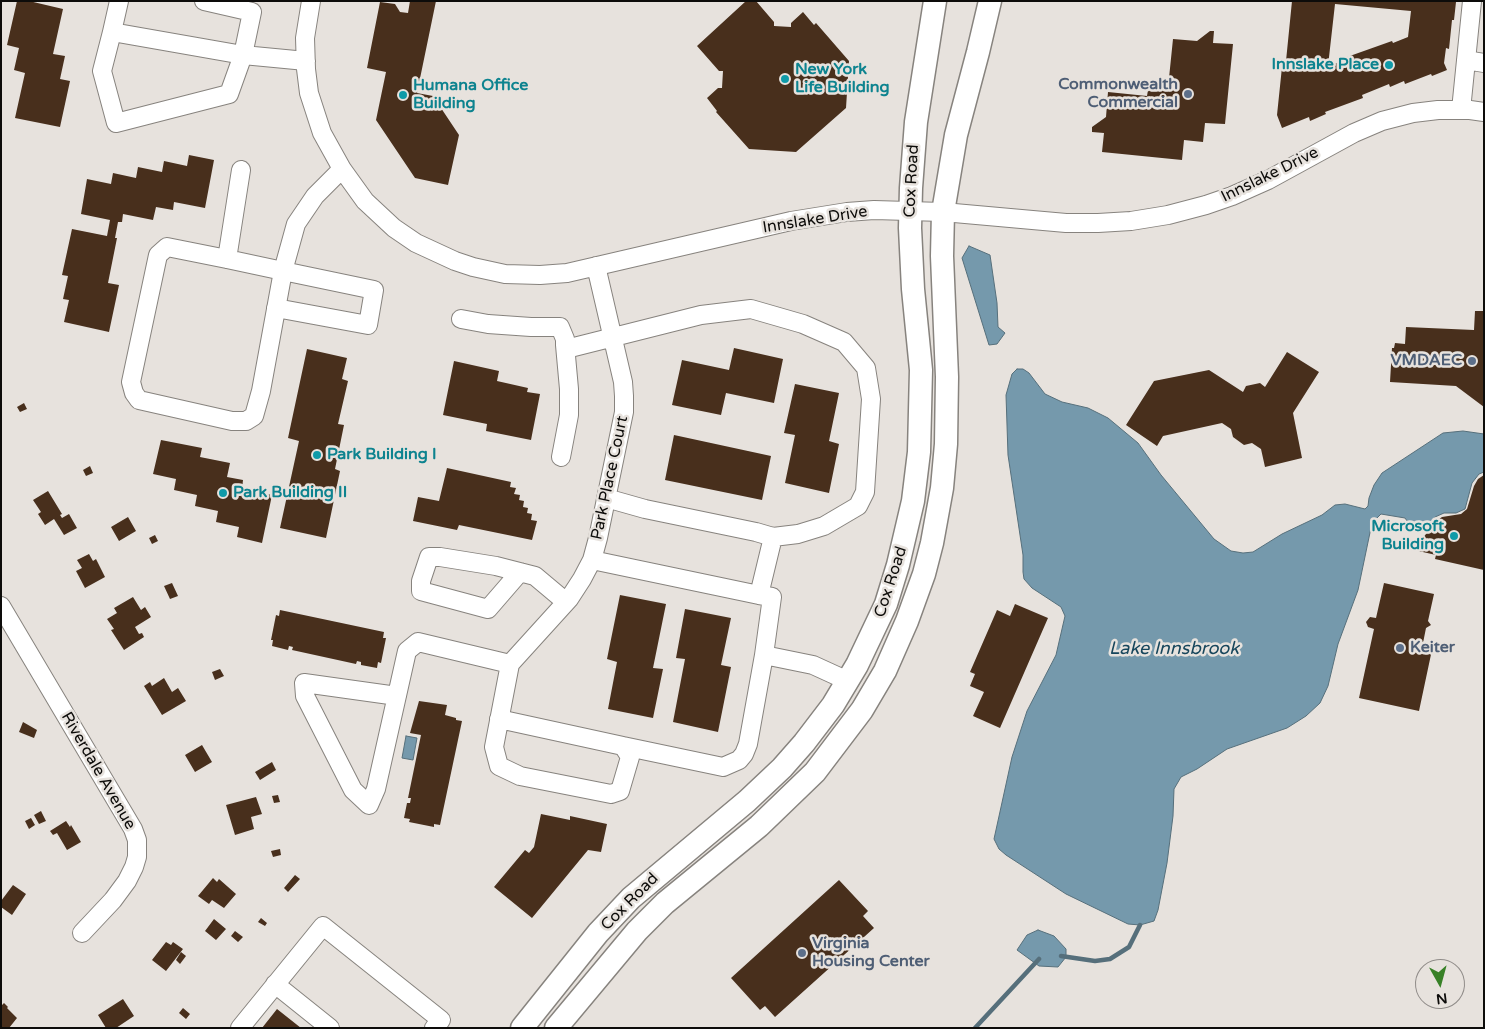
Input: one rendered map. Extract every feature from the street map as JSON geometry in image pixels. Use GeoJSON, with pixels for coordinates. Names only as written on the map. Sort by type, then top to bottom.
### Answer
{"type":"FeatureCollection","features":[{"type":"Feature","properties":{"kind":"main road","name":"Cox Road"},"geometry":{"type":"LineString","coordinates":[[522,1028],[598,933],[631,898],[747,801],[782,768],[810,736],[848,681],[871,638],[886,604],[898,565],[913,501],[920,452],[921,370],[913,289],[910,211],[916,122],[935,1]]}},
{"type":"Feature","properties":{"kind":"main road","name":"Cox Road"},"geometry":{"type":"LineString","coordinates":[[556,1028],[637,930],[665,903],[759,826],[815,772],[862,710],[884,671],[907,621],[924,574],[932,543],[942,488],[946,444],[948,403],[942,256],[943,212],[956,135],[990,1]]}},
{"type":"Feature","properties":{"kind":"street"},"geometry":{"type":"LineString","coordinates":[[119,1],[102,71],[116,123],[229,94],[243,55],[252,12],[204,1]]}},
{"type":"Feature","properties":{"kind":"street","name":"Innslake Drive"},"geometry":{"type":"LineString","coordinates":[[311,1],[305,38],[309,93],[313,108],[325,139],[342,169],[365,201],[394,228],[416,243],[455,262],[497,272],[525,275],[567,273],[818,216],[874,210],[943,212],[1082,223],[1131,220],[1168,214],[1206,205],[1242,192],[1268,180],[1354,133],[1382,121],[1413,113],[1438,110],[1484,112]]}},
{"type":"Feature","properties":{"kind":"street"},"geometry":{"type":"LineString","coordinates":[[1461,110],[1475,61],[1477,25],[1472,1]]}},
{"type":"Feature","properties":{"kind":"street"},"geometry":{"type":"LineString","coordinates":[[112,32],[243,55],[306,61]]}},
{"type":"Feature","properties":{"kind":"street"},"geometry":{"type":"LineString","coordinates":[[276,308],[368,325],[374,290],[283,271],[228,260],[167,247],[158,255],[131,382],[134,394],[139,400],[232,421],[246,420],[254,416],[261,391],[276,308],[283,271],[296,224],[315,196],[342,169]]}},
{"type":"Feature","properties":{"kind":"street"},"geometry":{"type":"LineString","coordinates":[[228,260],[241,170]]}},
{"type":"Feature","properties":{"kind":"street","name":"Park Place Court"},"geometry":{"type":"LineString","coordinates":[[510,664],[566,602],[582,579],[592,560],[606,498],[624,412],[623,382],[596,266]]}},
{"type":"Feature","properties":{"kind":"street"},"geometry":{"type":"LineString","coordinates":[[565,345],[580,346],[701,315],[751,309],[803,324],[844,342],[866,368],[871,399],[865,492],[858,506],[824,526],[798,534],[773,537],[645,509],[606,498]]}},
{"type":"Feature","properties":{"kind":"street"},"geometry":{"type":"LineString","coordinates":[[461,319],[488,324],[560,327],[565,339],[569,389],[569,415],[561,457]]}},
{"type":"Feature","properties":{"kind":"street"},"geometry":{"type":"LineString","coordinates":[[759,595],[773,537]]}},
{"type":"Feature","properties":{"kind":"street"},"geometry":{"type":"LineString","coordinates":[[520,572],[488,608],[422,591],[421,581],[429,557],[440,557],[496,566],[520,572],[535,576],[566,602]]}},
{"type":"Feature","properties":{"kind":"street"},"geometry":{"type":"LineString","coordinates":[[499,719],[723,767],[739,760],[744,754],[748,744],[764,655],[772,597],[592,560]]}},
{"type":"Feature","properties":{"kind":"street","name":"Riverdale Avenue"},"geometry":{"type":"LineString","coordinates":[[1,606],[133,829],[137,840],[137,857],[127,881],[113,900],[82,933]]}},
{"type":"Feature","properties":{"kind":"street"},"geometry":{"type":"LineString","coordinates":[[397,696],[304,683],[305,696],[353,790],[369,805],[376,789],[397,696],[407,651],[418,642],[510,664],[494,747],[500,766],[520,776],[611,794],[620,791],[630,757],[623,746]]}},
{"type":"Feature","properties":{"kind":"street"},"geometry":{"type":"LineString","coordinates":[[764,655],[813,665],[848,681]]}},
{"type":"Feature","properties":{"kind":"street"},"geometry":{"type":"LineString","coordinates":[[240,1028],[323,926],[441,1020],[434,1028]]}},
{"type":"Feature","properties":{"kind":"street"},"geometry":{"type":"LineString","coordinates":[[275,984],[330,1028]]}},
{"type":"Feature","properties":{"kind":"water"},"geometry":{"type":"Polygon","coordinates":[[[969,246],[990,255],[997,303],[998,327],[1005,333],[997,344],[989,345],[962,258],[969,246]]]}},
{"type":"Feature","properties":{"kind":"water","name":"Lake Innsbrook"},"geometry":{"type":"Polygon","coordinates":[[[1017,369],[1023,369],[1029,373],[1045,394],[1062,402],[1088,408],[1108,418],[1138,443],[1161,475],[1214,539],[1231,551],[1243,553],[1253,552],[1282,534],[1322,515],[1335,505],[1345,504],[1365,509],[1368,506],[1374,485],[1382,473],[1443,433],[1463,431],[1484,434],[1484,472],[1479,474],[1472,483],[1465,509],[1456,513],[1444,513],[1435,517],[1429,526],[1410,525],[1405,518],[1381,514],[1372,523],[1358,590],[1338,644],[1328,686],[1320,703],[1306,716],[1287,728],[1227,749],[1181,777],[1174,789],[1173,816],[1167,863],[1158,910],[1154,921],[1140,925],[1128,924],[1066,894],[1006,855],[999,849],[994,839],[1012,757],[1027,711],[1056,655],[1065,616],[1061,607],[1032,588],[1024,579],[1023,555],[1008,455],[1006,395],[1012,374],[1017,369]]]}},
{"type":"Feature","properties":{"kind":"water"},"geometry":{"type":"Polygon","coordinates":[[[406,736],[417,738],[413,760],[402,758],[406,736]]]}},
{"type":"Feature","properties":{"kind":"water"},"geometry":{"type":"Polygon","coordinates":[[[1038,930],[1054,936],[1066,949],[1066,957],[1058,967],[1039,966],[1017,950],[1027,935],[1038,930]]]}},
{"type":"Feature","properties":{"kind":"building"},"geometry":{"type":"Polygon","coordinates":[[[17,1],[29,1],[63,9],[53,54],[65,56],[60,79],[70,81],[60,127],[15,118],[25,73],[14,70],[19,48],[7,45],[17,1]]]}},
{"type":"Feature","properties":{"kind":"building","name":"Humana Office Building"},"geometry":{"type":"Polygon","coordinates":[[[410,1],[436,1],[417,93],[433,96],[459,135],[448,185],[415,178],[376,120],[386,72],[367,68],[380,2],[395,4],[400,12],[408,13],[410,1]]]}},
{"type":"Feature","properties":{"kind":"building","name":"New York Life Building"},"geometry":{"type":"Polygon","coordinates":[[[746,1],[756,1],[774,22],[774,26],[791,27],[791,23],[803,12],[814,25],[816,23],[849,61],[846,108],[796,152],[749,149],[716,112],[707,98],[718,88],[722,88],[723,71],[719,71],[697,46],[746,1]]]}},
{"type":"Feature","properties":{"kind":"building","name":"Innslake Place"},"geometry":{"type":"Polygon","coordinates":[[[1292,1],[1456,2],[1449,49],[1446,48],[1444,63],[1447,70],[1405,84],[1404,81],[1390,87],[1389,84],[1362,95],[1363,98],[1325,112],[1326,114],[1310,121],[1309,117],[1282,128],[1277,115],[1282,67],[1287,68],[1288,61],[1286,61],[1292,1]],[[1335,4],[1328,66],[1348,59],[1347,57],[1408,37],[1411,11],[1335,4]]]}},
{"type":"Feature","properties":{"kind":"building","name":"Commonwealth Commercial"},"geometry":{"type":"Polygon","coordinates":[[[1210,31],[1214,31],[1213,43],[1233,44],[1225,124],[1205,123],[1203,142],[1184,140],[1182,160],[1102,152],[1104,133],[1092,132],[1092,127],[1106,117],[1108,92],[1147,96],[1148,90],[1151,88],[1153,90],[1162,83],[1160,80],[1169,78],[1173,39],[1197,41],[1210,31]]]}},
{"type":"Feature","properties":{"kind":"building"},"geometry":{"type":"Polygon","coordinates":[[[189,155],[214,160],[205,208],[174,202],[173,210],[156,207],[153,220],[123,214],[122,222],[118,222],[115,238],[117,238],[108,283],[119,285],[109,332],[64,322],[69,300],[63,299],[68,276],[62,275],[72,229],[107,236],[110,220],[81,214],[87,179],[111,184],[113,173],[136,178],[138,167],[162,172],[164,161],[187,166],[189,155]]]}},
{"type":"Feature","properties":{"kind":"building"},"geometry":{"type":"Polygon","coordinates":[[[1475,311],[1484,311],[1484,407],[1456,386],[1390,382],[1392,348],[1394,348],[1395,343],[1405,344],[1406,327],[1474,330],[1475,311]]]}},
{"type":"Feature","properties":{"kind":"building"},"geometry":{"type":"Polygon","coordinates":[[[734,348],[783,359],[774,403],[726,393],[721,415],[672,405],[682,360],[729,370],[734,348]]]}},
{"type":"Feature","properties":{"kind":"building","name":"Park Building I"},"geometry":{"type":"Polygon","coordinates":[[[307,349],[347,358],[342,379],[348,381],[338,424],[344,425],[335,469],[340,471],[326,538],[280,528],[299,441],[288,438],[307,349]]]}},
{"type":"Feature","properties":{"kind":"building"},"geometry":{"type":"Polygon","coordinates":[[[1287,352],[1319,372],[1293,413],[1302,458],[1265,467],[1261,449],[1252,443],[1244,445],[1233,437],[1231,429],[1222,423],[1163,436],[1157,446],[1126,425],[1154,381],[1209,370],[1243,392],[1246,386],[1260,383],[1265,387],[1287,352]]]}},
{"type":"Feature","properties":{"kind":"building"},"geometry":{"type":"Polygon","coordinates":[[[454,361],[499,371],[497,381],[528,388],[527,392],[540,394],[531,440],[486,431],[487,424],[443,415],[454,361]]]}},
{"type":"Feature","properties":{"kind":"building"},"geometry":{"type":"Polygon","coordinates":[[[795,384],[839,393],[829,441],[839,444],[829,493],[785,483],[795,435],[784,433],[795,384]]]}},
{"type":"Feature","properties":{"kind":"building"},"geometry":{"type":"Polygon","coordinates":[[[24,403],[27,409],[20,412],[17,407],[24,403]]]}},
{"type":"Feature","properties":{"kind":"building"},"geometry":{"type":"Polygon","coordinates":[[[674,435],[771,456],[762,500],[665,480],[674,435]]]}},
{"type":"Feature","properties":{"kind":"building","name":"Park Building II"},"geometry":{"type":"Polygon","coordinates":[[[161,440],[202,448],[200,457],[230,463],[227,477],[243,480],[242,489],[272,495],[262,543],[237,537],[239,527],[216,522],[218,511],[195,506],[197,495],[174,490],[176,479],[153,474],[161,440]]]}},
{"type":"Feature","properties":{"kind":"building"},"geometry":{"type":"Polygon","coordinates":[[[90,466],[93,473],[86,476],[83,470],[90,466]]]}},
{"type":"Feature","properties":{"kind":"building"},"geometry":{"type":"Polygon","coordinates":[[[447,468],[511,482],[510,487],[516,488],[514,494],[520,495],[519,500],[524,501],[523,507],[528,508],[527,513],[532,514],[531,520],[537,521],[532,540],[459,525],[457,530],[413,521],[418,497],[439,501],[447,468]]]}},
{"type":"Feature","properties":{"kind":"building","name":"Microsoft Building"},"geometry":{"type":"Polygon","coordinates":[[[1484,475],[1484,570],[1435,559],[1436,555],[1414,550],[1435,522],[1442,517],[1461,514],[1467,509],[1474,486],[1478,479],[1484,475]]]}},
{"type":"Feature","properties":{"kind":"building"},"geometry":{"type":"Polygon","coordinates":[[[48,491],[62,514],[60,515],[62,518],[69,514],[77,528],[64,535],[54,519],[45,525],[38,514],[41,512],[33,500],[48,491]]]}},
{"type":"Feature","properties":{"kind":"building"},"geometry":{"type":"Polygon","coordinates":[[[128,517],[136,531],[119,541],[111,527],[128,517]]]}},
{"type":"Feature","properties":{"kind":"building"},"geometry":{"type":"Polygon","coordinates":[[[155,535],[158,541],[152,544],[149,538],[155,535]]]}},
{"type":"Feature","properties":{"kind":"building"},"geometry":{"type":"Polygon","coordinates":[[[89,554],[93,561],[96,559],[105,577],[85,588],[76,571],[82,568],[77,560],[89,554]]]}},
{"type":"Feature","properties":{"kind":"building"},"geometry":{"type":"Polygon","coordinates":[[[172,583],[178,596],[170,599],[164,586],[172,583]]]}},
{"type":"Feature","properties":{"kind":"building"},"geometry":{"type":"Polygon","coordinates":[[[1384,583],[1434,594],[1428,621],[1431,625],[1426,628],[1423,643],[1433,645],[1419,711],[1359,698],[1374,629],[1368,627],[1366,622],[1370,617],[1376,618],[1384,583]]]}},
{"type":"Feature","properties":{"kind":"building"},"geometry":{"type":"Polygon","coordinates":[[[620,595],[666,604],[653,668],[663,669],[653,718],[608,709],[617,662],[607,659],[620,595]]]}},
{"type":"Feature","properties":{"kind":"building"},"geometry":{"type":"Polygon","coordinates":[[[133,597],[141,610],[145,607],[151,617],[135,627],[139,634],[142,633],[144,637],[124,650],[111,630],[114,629],[107,619],[117,613],[114,608],[133,597]]]}},
{"type":"Feature","properties":{"kind":"building"},"geometry":{"type":"Polygon","coordinates":[[[1015,604],[1048,618],[1000,728],[973,716],[984,692],[970,686],[975,674],[970,672],[997,610],[1010,616],[1015,604]]]}},
{"type":"Feature","properties":{"kind":"building"},"geometry":{"type":"Polygon","coordinates":[[[685,609],[731,618],[721,665],[731,667],[718,732],[673,722],[685,659],[676,658],[685,609]]]}},
{"type":"Feature","properties":{"kind":"building"},"geometry":{"type":"Polygon","coordinates":[[[280,610],[384,632],[383,638],[386,638],[381,663],[378,662],[377,668],[361,665],[361,662],[357,661],[356,664],[292,650],[293,647],[289,646],[288,650],[272,646],[273,640],[271,640],[276,615],[279,616],[280,610]]]}},
{"type":"Feature","properties":{"kind":"building"},"geometry":{"type":"Polygon","coordinates":[[[220,669],[224,676],[215,680],[212,672],[220,669]]]}},
{"type":"Feature","properties":{"kind":"building"},"geometry":{"type":"Polygon","coordinates":[[[164,678],[172,692],[178,688],[186,701],[162,715],[144,686],[150,682],[152,686],[164,678]]]}},
{"type":"Feature","properties":{"kind":"building"},"geometry":{"type":"Polygon","coordinates":[[[419,701],[447,705],[445,715],[462,721],[440,825],[434,824],[434,827],[409,822],[410,819],[404,818],[407,803],[410,803],[411,798],[408,798],[421,735],[410,733],[419,701]]]}},
{"type":"Feature","properties":{"kind":"building"},"geometry":{"type":"Polygon","coordinates":[[[23,722],[37,730],[34,738],[19,732],[23,722]]]}},
{"type":"Feature","properties":{"kind":"building"},"geometry":{"type":"Polygon","coordinates":[[[202,745],[212,762],[195,772],[185,755],[202,745]]]}},
{"type":"Feature","properties":{"kind":"building"},"geometry":{"type":"Polygon","coordinates":[[[272,762],[276,770],[260,780],[255,772],[272,762]]]}},
{"type":"Feature","properties":{"kind":"building"},"geometry":{"type":"Polygon","coordinates":[[[278,795],[280,802],[274,803],[272,796],[278,795]]]}},
{"type":"Feature","properties":{"kind":"building"},"geometry":{"type":"Polygon","coordinates":[[[256,797],[262,814],[251,817],[254,829],[235,835],[226,805],[256,797]]]}},
{"type":"Feature","properties":{"kind":"building"},"geometry":{"type":"Polygon","coordinates":[[[41,811],[46,821],[39,824],[34,815],[41,811]]]}},
{"type":"Feature","properties":{"kind":"building"},"geometry":{"type":"Polygon","coordinates":[[[541,814],[570,820],[570,816],[607,824],[601,852],[588,850],[532,918],[494,887],[525,850],[529,853],[534,847],[541,814]]]}},
{"type":"Feature","properties":{"kind":"building"},"geometry":{"type":"Polygon","coordinates":[[[31,818],[35,825],[29,829],[25,821],[31,818]]]}},
{"type":"Feature","properties":{"kind":"building"},"geometry":{"type":"Polygon","coordinates":[[[66,821],[70,827],[71,825],[81,842],[67,850],[57,833],[53,835],[50,831],[66,821]]]}},
{"type":"Feature","properties":{"kind":"building"},"geometry":{"type":"Polygon","coordinates":[[[280,849],[281,855],[273,857],[271,851],[280,849]]]}},
{"type":"Feature","properties":{"kind":"building"},"geometry":{"type":"Polygon","coordinates":[[[295,875],[300,879],[288,892],[284,888],[295,875]]]}},
{"type":"Feature","properties":{"kind":"building"},"geometry":{"type":"Polygon","coordinates":[[[213,878],[217,882],[219,879],[236,894],[224,908],[212,900],[209,904],[198,896],[213,878]]]}},
{"type":"Feature","properties":{"kind":"building","name":"Virginia Housing Center"},"geometry":{"type":"Polygon","coordinates":[[[839,880],[868,911],[863,916],[874,928],[775,1017],[765,1006],[760,1010],[731,978],[839,880]]]}},
{"type":"Feature","properties":{"kind":"building"},"geometry":{"type":"Polygon","coordinates":[[[13,885],[26,894],[12,915],[1,907],[1,901],[13,885]]]}},
{"type":"Feature","properties":{"kind":"building"},"geometry":{"type":"Polygon","coordinates":[[[261,918],[267,923],[265,926],[258,922],[261,918]]]}},
{"type":"Feature","properties":{"kind":"building"},"geometry":{"type":"Polygon","coordinates":[[[214,919],[226,929],[216,940],[205,931],[214,919]]]}},
{"type":"Feature","properties":{"kind":"building"},"geometry":{"type":"Polygon","coordinates":[[[235,931],[243,937],[238,942],[231,936],[235,931]]]}},
{"type":"Feature","properties":{"kind":"building"},"geometry":{"type":"Polygon","coordinates":[[[166,942],[171,945],[173,942],[183,949],[166,971],[152,960],[166,942]]]}},
{"type":"Feature","properties":{"kind":"building"},"geometry":{"type":"Polygon","coordinates":[[[181,952],[186,956],[180,964],[176,960],[181,952]]]}},
{"type":"Feature","properties":{"kind":"building"},"geometry":{"type":"Polygon","coordinates":[[[123,999],[134,1016],[116,1028],[106,1028],[98,1015],[123,999]]]}},
{"type":"Feature","properties":{"kind":"building"},"geometry":{"type":"Polygon","coordinates":[[[4,1003],[17,1018],[9,1028],[1,1028],[1,1006],[4,1003]]]}},
{"type":"Feature","properties":{"kind":"building"},"geometry":{"type":"Polygon","coordinates":[[[183,1008],[190,1014],[186,1019],[179,1013],[183,1008]]]}},
{"type":"Feature","properties":{"kind":"building"},"geometry":{"type":"Polygon","coordinates":[[[277,1009],[301,1028],[262,1028],[277,1009]]]}},
{"type":"Feature","properties":{"kind":"waterway"},"geometry":{"type":"LineString","coordinates":[[1061,956],[1095,961],[1110,959],[1129,947],[1140,925]]}},
{"type":"Feature","properties":{"kind":"waterway"},"geometry":{"type":"LineString","coordinates":[[975,1028],[1039,959]]}},
{"type":"Feature","properties":{"kind":"place","name":"Innslake Place"},"geometry":{"type":"Point","coordinates":[1389,65]}},
{"type":"Feature","properties":{"kind":"place","name":"New York Life Building"},"geometry":{"type":"Point","coordinates":[785,79]}},
{"type":"Feature","properties":{"kind":"place","name":"Commonwealth Commercial"},"geometry":{"type":"Point","coordinates":[1188,94]}},
{"type":"Feature","properties":{"kind":"place","name":"Humana Office Building"},"geometry":{"type":"Point","coordinates":[403,95]}},
{"type":"Feature","properties":{"kind":"place","name":"VMDAEC"},"geometry":{"type":"Point","coordinates":[1472,361]}},
{"type":"Feature","properties":{"kind":"place","name":"Park Building I"},"geometry":{"type":"Point","coordinates":[317,455]}},
{"type":"Feature","properties":{"kind":"place","name":"Park Building II"},"geometry":{"type":"Point","coordinates":[223,493]}},
{"type":"Feature","properties":{"kind":"place","name":"Microsoft Building"},"geometry":{"type":"Point","coordinates":[1454,536]}},
{"type":"Feature","properties":{"kind":"place","name":"Keiter"},"geometry":{"type":"Point","coordinates":[1400,648]}},
{"type":"Feature","properties":{"kind":"place","name":"Virginia Housing Center"},"geometry":{"type":"Point","coordinates":[802,953]}}]}
